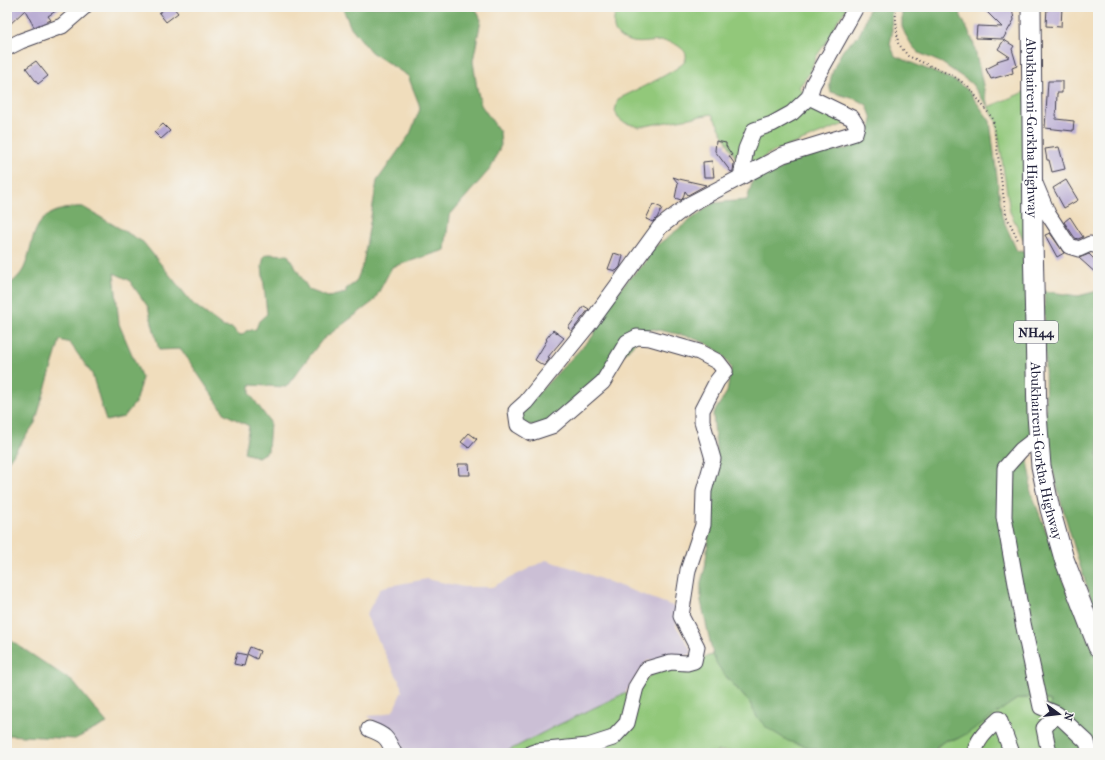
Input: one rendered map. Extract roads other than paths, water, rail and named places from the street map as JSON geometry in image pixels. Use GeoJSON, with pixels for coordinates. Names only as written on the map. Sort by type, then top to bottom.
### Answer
{"type":"FeatureCollection","features":[{"type":"Feature","properties":{"kind":"main road","name":"Abukhaireni-Gorkha Highway"},"geometry":{"type":"LineString","coordinates":[[1031,7],[1031,176],[1041,466],[1050,509],[1064,559],[1098,647]]}},
{"type":"Feature","properties":{"kind":"street"},"geometry":{"type":"LineString","coordinates":[[7,48],[21,41],[62,26],[84,7]]}},
{"type":"Feature","properties":{"kind":"street"},"geometry":{"type":"LineString","coordinates":[[741,177],[746,149],[754,130],[772,124],[792,113],[809,97],[813,84],[856,7]]}},
{"type":"Feature","properties":{"kind":"street"},"geometry":{"type":"LineString","coordinates":[[531,753],[537,751],[588,746],[613,738],[627,723],[636,687],[647,669],[671,662],[687,663],[694,661],[697,647],[681,616],[688,570],[703,525],[704,491],[713,459],[702,421],[702,410],[717,381],[725,371],[718,362],[699,352],[650,338],[637,337],[627,342],[603,382],[552,426],[531,433],[518,425],[516,411],[526,402],[590,323],[660,227],[690,204],[783,155],[855,133],[857,126],[852,118],[809,97]]}},
{"type":"Feature","properties":{"kind":"street"},"geometry":{"type":"LineString","coordinates":[[1031,176],[1048,214],[1069,246],[1079,249],[1090,244],[1098,246]]}},
{"type":"Feature","properties":{"kind":"street"},"geometry":{"type":"LineString","coordinates":[[1039,436],[1021,450],[1005,468],[1004,517],[1023,623],[1041,707],[1057,714],[1087,742],[1090,753]]}},
{"type":"Feature","properties":{"kind":"street"},"geometry":{"type":"LineString","coordinates":[[1049,753],[1044,728],[1057,714]]}},
{"type":"Feature","properties":{"kind":"street"},"geometry":{"type":"LineString","coordinates":[[974,753],[975,747],[985,732],[999,719],[1012,753]]}},
{"type":"Feature","properties":{"kind":"street"},"geometry":{"type":"LineString","coordinates":[[369,729],[383,734],[394,753]]}}]}
